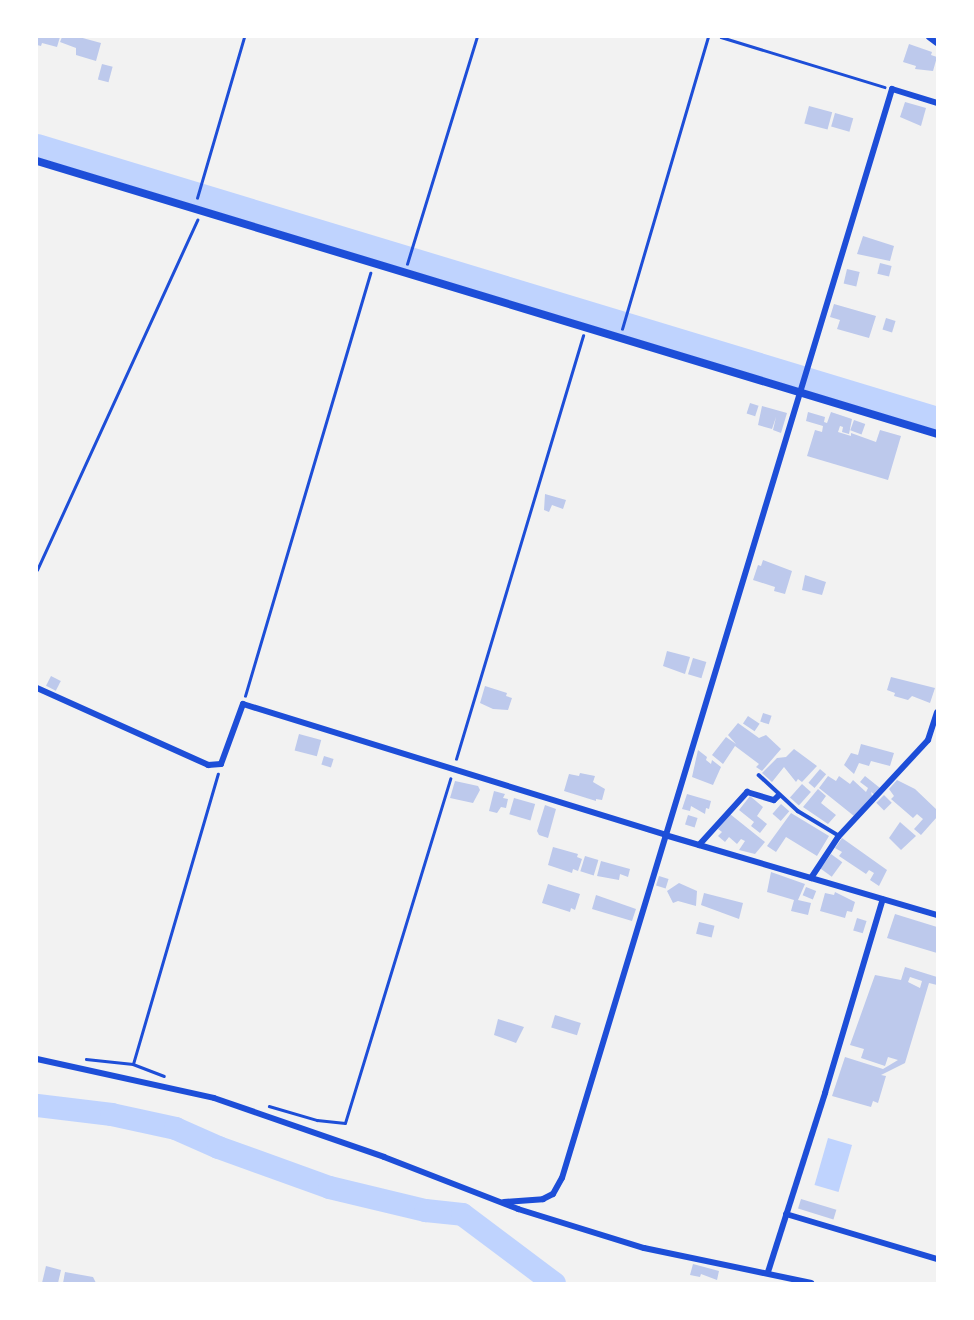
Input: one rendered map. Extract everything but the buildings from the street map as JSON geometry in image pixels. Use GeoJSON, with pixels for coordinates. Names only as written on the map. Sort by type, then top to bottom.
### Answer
{"type":"FeatureCollection","features":[{"type":"Feature","properties":{"kind":"street"},"geometry":{"type":"LineString","coordinates":[[929,37],[937,43]]}},
{"type":"Feature","properties":{"kind":"street"},"geometry":{"type":"LineString","coordinates":[[504,1202],[543,1199],[552,1194],[562,1178],[892,89],[937,103]]}},
{"type":"Feature","properties":{"kind":"street"},"geometry":{"type":"LineString","coordinates":[[37,161],[937,434]]}},
{"type":"Feature","properties":{"kind":"street"},"geometry":{"type":"LineString","coordinates":[[37,688],[208,765],[221,764],[243,704],[665,835],[937,915]]}},
{"type":"Feature","properties":{"kind":"street"},"geometry":{"type":"LineString","coordinates":[[811,878],[839,836],[928,740],[937,712]]}},
{"type":"Feature","properties":{"kind":"street"},"geometry":{"type":"LineString","coordinates":[[699,845],[747,792],[774,800],[778,796]]}},
{"type":"Feature","properties":{"kind":"street"},"geometry":{"type":"LineString","coordinates":[[768,1272],[883,898]]}},
{"type":"Feature","properties":{"kind":"street"},"geometry":{"type":"LineString","coordinates":[[37,1059],[174,1087],[250,1109],[518,1209],[644,1248],[811,1283]]}},
{"type":"Feature","properties":{"kind":"street"},"geometry":{"type":"LineString","coordinates":[[786,1214],[937,1259]]}},
{"type":"Feature","properties":{"kind":"lane"},"geometry":{"type":"LineString","coordinates":[[759,775],[778,796],[839,836]]}},
{"type":"Feature","properties":{"kind":"path"},"geometry":{"type":"LineString","coordinates":[[197,198],[244,37]]}},
{"type":"Feature","properties":{"kind":"path"},"geometry":{"type":"LineString","coordinates":[[407,265],[477,37]]}},
{"type":"Feature","properties":{"kind":"path"},"geometry":{"type":"LineString","coordinates":[[622,327],[708,37]]}},
{"type":"Feature","properties":{"kind":"path"},"geometry":{"type":"LineString","coordinates":[[721,37],[892,89]]}},
{"type":"Feature","properties":{"kind":"path"},"geometry":{"type":"LineString","coordinates":[[37,570],[201,211]]}},
{"type":"Feature","properties":{"kind":"path"},"geometry":{"type":"LineString","coordinates":[[243,704],[373,263]]}},
{"type":"Feature","properties":{"kind":"path"},"geometry":{"type":"LineString","coordinates":[[133,1064],[221,764]]}},
{"type":"Feature","properties":{"kind":"path"},"geometry":{"type":"LineString","coordinates":[[66,1064],[81,1059],[133,1064],[168,1077],[174,1087]]}},
{"type":"Feature","properties":{"kind":"water"},"geometry":{"type":"Polygon","coordinates":[[[828,1138],[852,1145],[839,1192],[814,1185],[828,1138]]]}},
{"type":"Feature","properties":{"kind":"waterway"},"geometry":{"type":"LineString","coordinates":[[37,145],[937,418]]}},
{"type":"Feature","properties":{"kind":"waterway"},"geometry":{"type":"LineString","coordinates":[[37,1105],[111,1114],[175,1128],[218,1147],[329,1187],[425,1210],[462,1214],[554,1283]]}}]}
